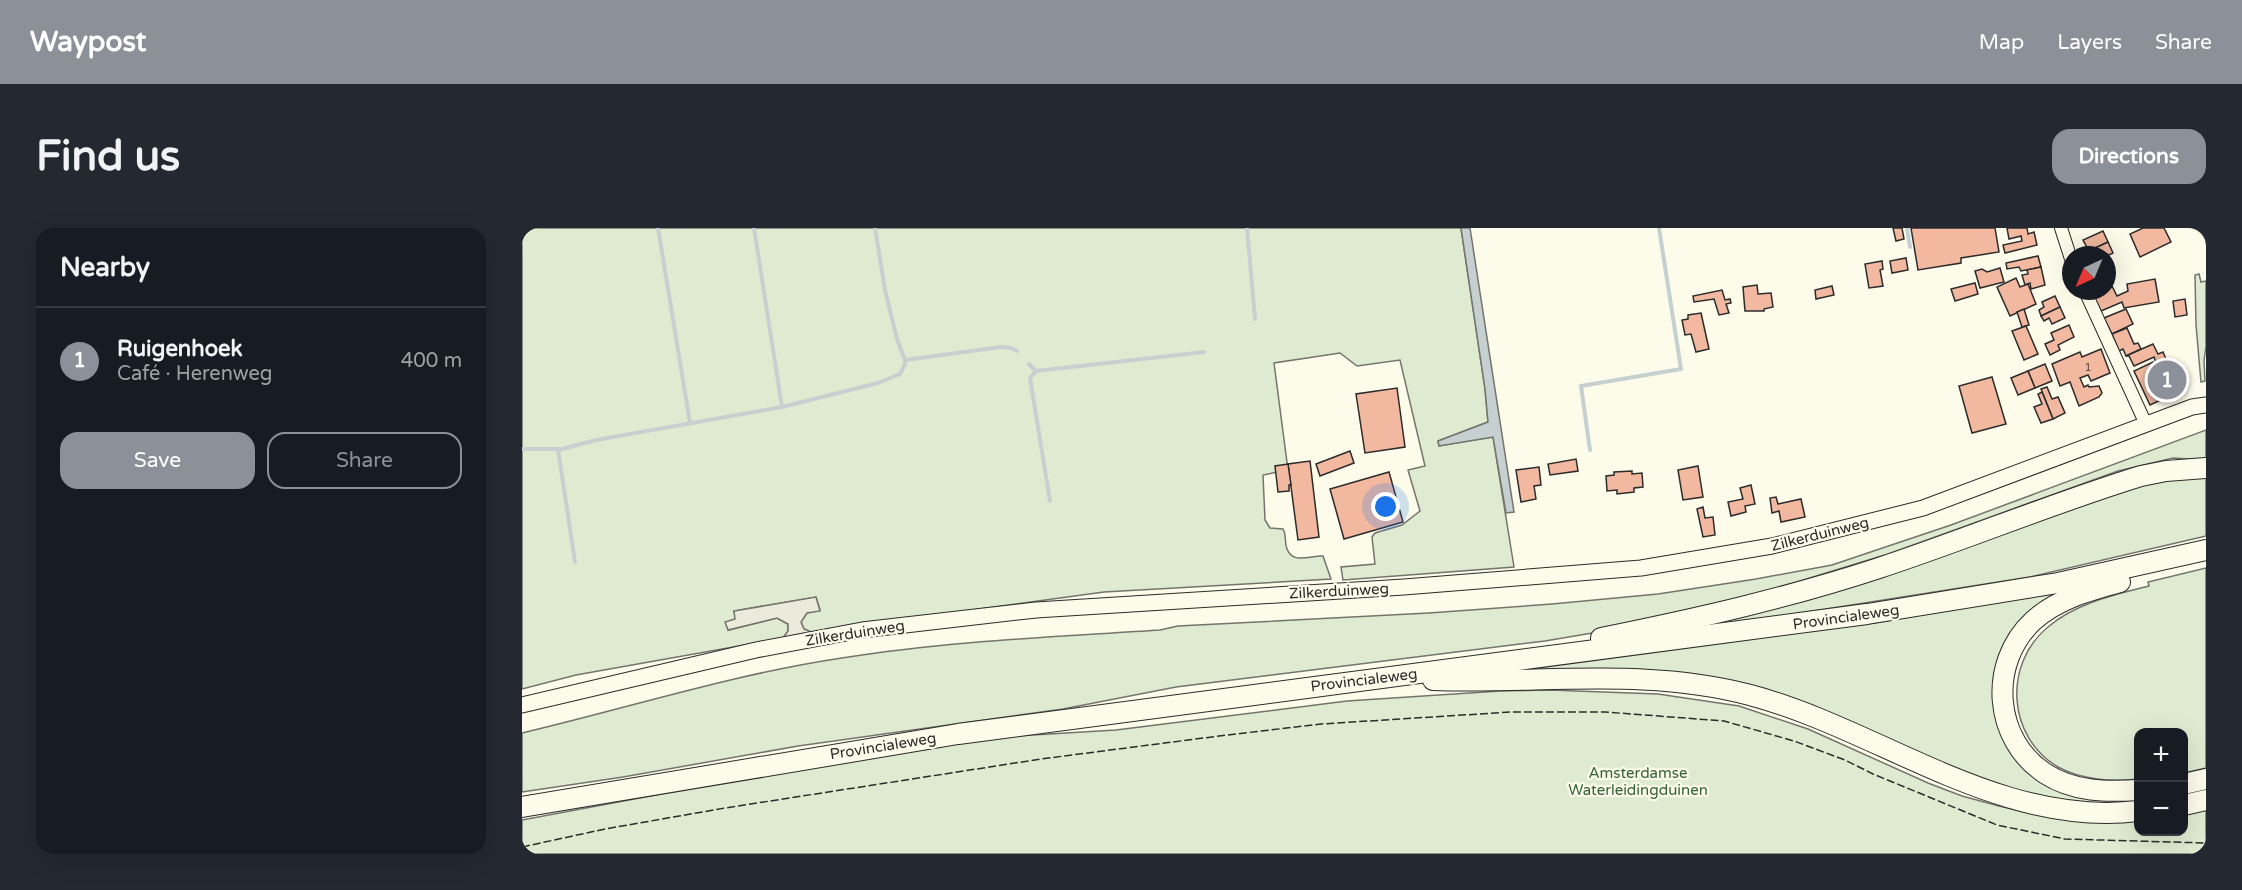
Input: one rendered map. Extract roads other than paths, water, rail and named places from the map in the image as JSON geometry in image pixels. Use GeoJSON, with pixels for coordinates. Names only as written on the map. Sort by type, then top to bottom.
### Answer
{"type":"FeatureCollection","features":[{"type":"Feature","properties":{"kind":"main road"},"geometry":{"type":"LineString","coordinates":[[1528,659],[1587,641],[1677,623],[1828,584],[2141,476],[2166,471],[2206,468]]}},
{"type":"Feature","properties":{"kind":"main road"},"geometry":{"type":"LineString","coordinates":[[2134,790],[2083,789],[2047,775],[2032,763],[2021,752],[2008,730],[2002,701],[2004,673],[2017,640],[2034,620],[2050,608],[2095,588],[2145,574],[2198,551]]}},
{"type":"Feature","properties":{"kind":"main road","name":"Provincialeweg"},"geometry":{"type":"LineString","coordinates":[[522,807],[958,734],[1373,678],[1782,627],[1910,608],[2058,583],[2198,551]]}},
{"type":"Feature","properties":{"kind":"main road"},"geometry":{"type":"LineString","coordinates":[[1373,678],[1461,681],[1611,678],[1654,679],[1701,684],[1752,695],[1804,712],[1941,772],[2013,798],[2076,812],[2100,814],[2134,812]]}},
{"type":"Feature","properties":{"kind":"main road"},"geometry":{"type":"LineString","coordinates":[[2188,783],[2206,779]]}},
{"type":"Feature","properties":{"kind":"main road"},"geometry":{"type":"LineString","coordinates":[[2188,804],[2206,800]]}},
{"type":"Feature","properties":{"kind":"street"},"geometry":{"type":"LineString","coordinates":[[2061,228],[2067,246]]}},
{"type":"Feature","properties":{"kind":"street"},"geometry":{"type":"LineString","coordinates":[[2089,300],[2144,420],[2143,425]]}},
{"type":"Feature","properties":{"kind":"street","name":"Zilkerduinweg"},"geometry":{"type":"LineString","coordinates":[[522,705],[756,650],[862,630],[1036,610],[1404,587],[1641,568],[1761,548],[1923,508],[2199,406],[2206,396]]}},
{"type":"Feature","properties":{"kind":"waterway"},"geometry":{"type":"LineString","coordinates":[[658,228],[690,423]]}},
{"type":"Feature","properties":{"kind":"waterway"},"geometry":{"type":"LineString","coordinates":[[754,228],[782,407]]}},
{"type":"Feature","properties":{"kind":"waterway"},"geometry":{"type":"LineString","coordinates":[[522,449],[562,449],[596,440],[782,407],[878,383],[900,374],[905,360],[897,339],[885,290],[875,228]]}},
{"type":"Feature","properties":{"kind":"waterway"},"geometry":{"type":"LineString","coordinates":[[1247,228],[1255,319]]}},
{"type":"Feature","properties":{"kind":"waterway"},"geometry":{"type":"LineString","coordinates":[[1590,450],[1581,386],[1681,369],[1659,228]]}},
{"type":"Feature","properties":{"kind":"waterway"},"geometry":{"type":"LineString","coordinates":[[1907,228],[1910,247]]}},
{"type":"Feature","properties":{"kind":"waterway"},"geometry":{"type":"LineString","coordinates":[[905,360],[1001,347],[1017,351]]}},
{"type":"Feature","properties":{"kind":"waterway"},"geometry":{"type":"LineString","coordinates":[[1050,501],[1030,378],[1036,371],[1204,352]]}},
{"type":"Feature","properties":{"kind":"waterway"},"geometry":{"type":"LineString","coordinates":[[1029,364],[1036,371]]}},
{"type":"Feature","properties":{"kind":"waterway"},"geometry":{"type":"LineString","coordinates":[[558,449],[575,562]]}},
{"type":"Feature","properties":{"kind":"place","name":"Ruigenhoek"},"geometry":{"type":"Point","coordinates":[2167,380]}},
{"type":"Feature","properties":{"kind":"park label","name":"Amsterdamse Waterleidingduinen"},"geometry":{"type":"Point","coordinates":[1638,782]}}]}
